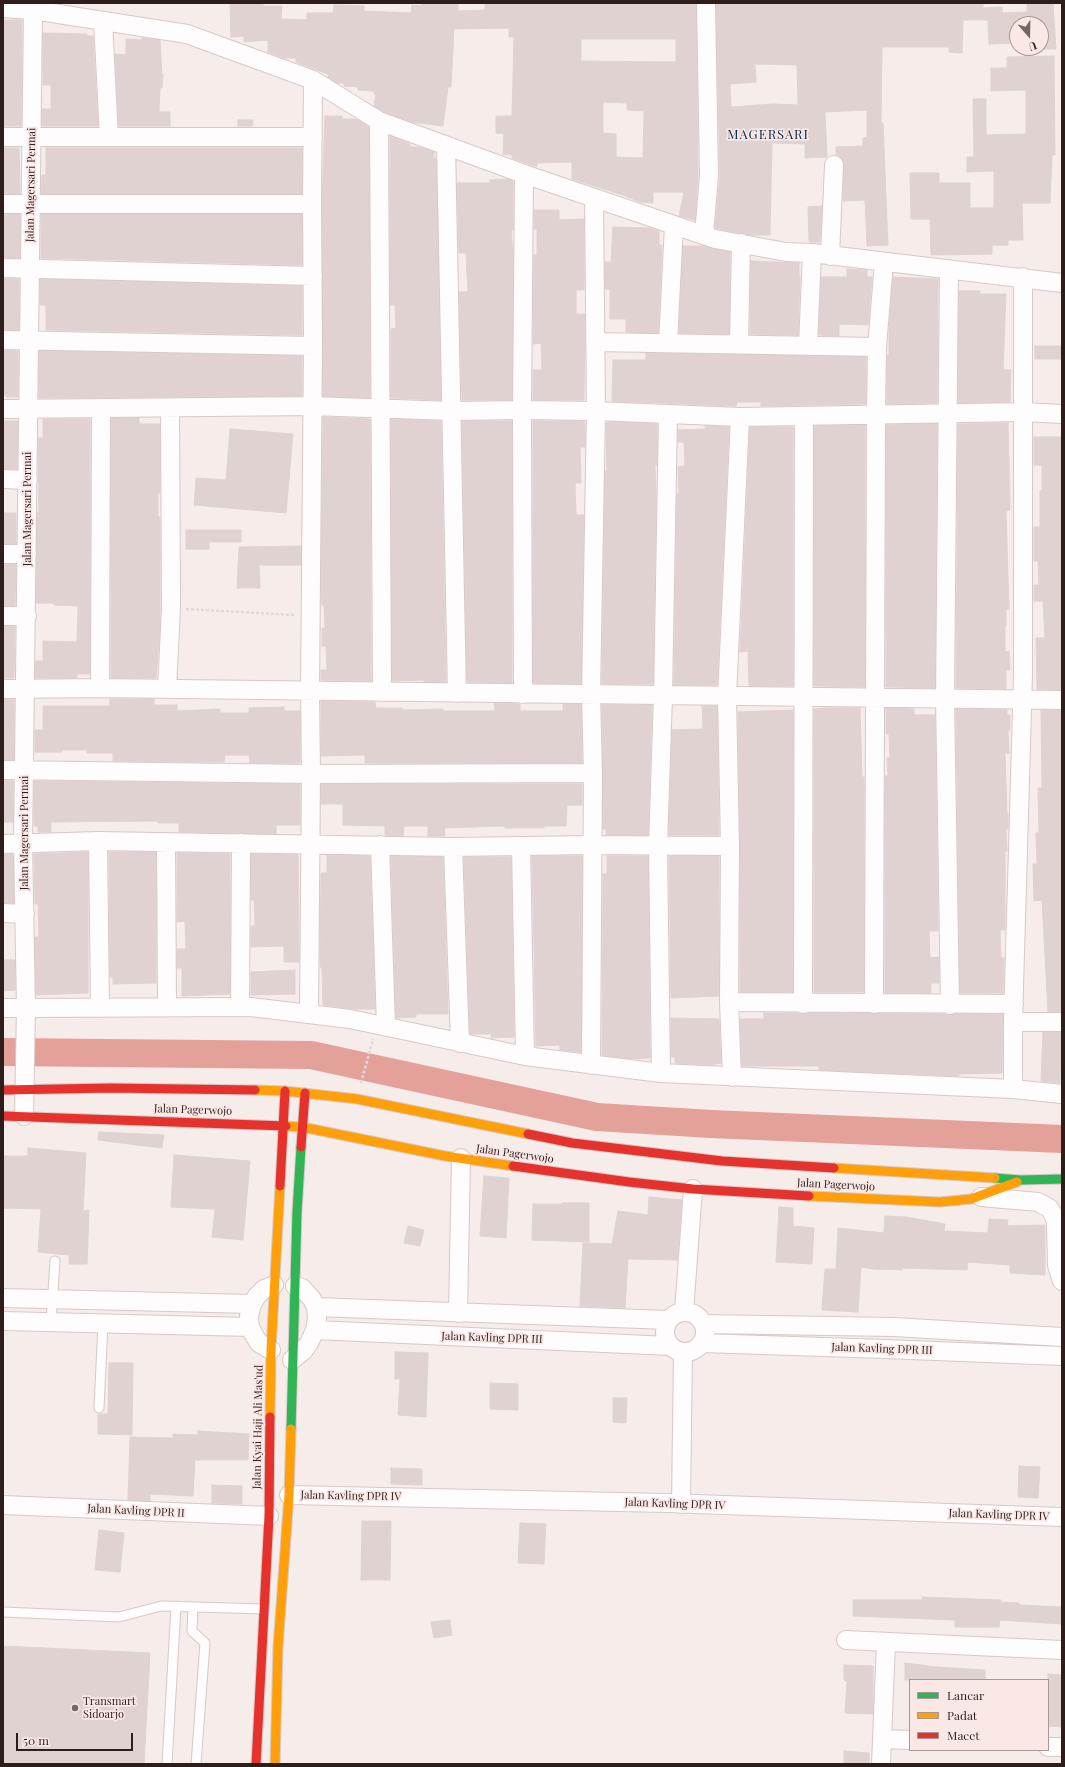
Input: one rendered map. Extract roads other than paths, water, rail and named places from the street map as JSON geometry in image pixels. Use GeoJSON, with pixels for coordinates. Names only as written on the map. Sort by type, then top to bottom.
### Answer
{"type":"FeatureCollection","features":[{"type":"Feature","properties":{"kind":"main road","name":"Jalan Pagerwojo"},"geometry":{"type":"LineString","coordinates":[[3,1090],[25,1084],[110,1088],[285,1091],[357,1098],[572,1143],[722,1161],[871,1175],[1021,1180],[1062,1179]]}},
{"type":"Feature","properties":{"kind":"main road","name":"Jalan Kyai Haji Ali Mas'ud"},"geometry":{"type":"LineString","coordinates":[[256,1764],[269,1516],[271,1350],[285,1091]]}},
{"type":"Feature","properties":{"kind":"main road"},"geometry":{"type":"LineString","coordinates":[[275,1764],[280,1611],[289,1495],[292,1360],[302,1127],[305,1093]]}},
{"type":"Feature","properties":{"kind":"main road","name":"Jalan Pagerwojo"},"geometry":{"type":"LineString","coordinates":[[3,1116],[302,1127],[461,1158],[629,1182],[693,1189],[871,1196],[940,1202],[977,1197],[1021,1180]]}},
{"type":"Feature","properties":{"kind":"street"},"geometry":{"type":"LineString","coordinates":[[704,235],[709,175],[706,3]]}},
{"type":"Feature","properties":{"kind":"street"},"geometry":{"type":"LineString","coordinates":[[3,8],[33,10],[187,34],[313,80],[378,121],[524,174],[715,239],[786,252],[812,253],[1062,283]]}},
{"type":"Feature","properties":{"kind":"street","name":"Jalan Magersari Permai"},"geometry":{"type":"LineString","coordinates":[[24,1116],[26,1008],[23,844],[27,616],[33,10]]}},
{"type":"Feature","properties":{"kind":"street"},"geometry":{"type":"LineString","coordinates":[[103,21],[109,137]]}},
{"type":"Feature","properties":{"kind":"street"},"geometry":{"type":"LineString","coordinates":[[309,1014],[313,80]]}},
{"type":"Feature","properties":{"kind":"street"},"geometry":{"type":"LineString","coordinates":[[378,121],[382,692]]}},
{"type":"Feature","properties":{"kind":"street"},"geometry":{"type":"LineString","coordinates":[[3,136],[313,137]]}},
{"type":"Feature","properties":{"kind":"street"},"geometry":{"type":"LineString","coordinates":[[446,145],[457,693]]}},
{"type":"Feature","properties":{"kind":"street"},"geometry":{"type":"LineString","coordinates":[[830,256],[834,165]]}},
{"type":"Feature","properties":{"kind":"street"},"geometry":{"type":"LineString","coordinates":[[523,694],[522,410],[524,174]]}},
{"type":"Feature","properties":{"kind":"street"},"geometry":{"type":"LineString","coordinates":[[591,1065],[593,773],[591,695],[596,411],[594,198]]}},
{"type":"Feature","properties":{"kind":"street"},"geometry":{"type":"LineString","coordinates":[[3,204],[312,204]]}},
{"type":"Feature","properties":{"kind":"street"},"geometry":{"type":"LineString","coordinates":[[668,343],[674,225]]}},
{"type":"Feature","properties":{"kind":"street"},"geometry":{"type":"LineString","coordinates":[[739,344],[741,243]]}},
{"type":"Feature","properties":{"kind":"street"},"geometry":{"type":"LineString","coordinates":[[808,345],[812,253]]}},
{"type":"Feature","properties":{"kind":"street"},"geometry":{"type":"LineString","coordinates":[[874,1004],[876,414],[877,347],[884,262]]}},
{"type":"Feature","properties":{"kind":"street"},"geometry":{"type":"LineString","coordinates":[[3,268],[313,276]]}},
{"type":"Feature","properties":{"kind":"street"},"geometry":{"type":"LineString","coordinates":[[949,269],[944,698],[950,1005]]}},
{"type":"Feature","properties":{"kind":"street"},"geometry":{"type":"LineString","coordinates":[[1013,1089],[1013,1022],[1022,701],[1022,277]]}},
{"type":"Feature","properties":{"kind":"street"},"geometry":{"type":"LineString","coordinates":[[3,340],[313,346]]}},
{"type":"Feature","properties":{"kind":"street"},"geometry":{"type":"LineString","coordinates":[[595,342],[877,347]]}},
{"type":"Feature","properties":{"kind":"street"},"geometry":{"type":"LineString","coordinates":[[3,408],[101,409],[312,406],[380,410],[596,411],[740,417],[1022,412],[1062,414]]}},
{"type":"Feature","properties":{"kind":"street"},"geometry":{"type":"LineString","coordinates":[[167,689],[170,608],[170,408]]}},
{"type":"Feature","properties":{"kind":"street"},"geometry":{"type":"LineString","coordinates":[[100,688],[101,409]]}},
{"type":"Feature","properties":{"kind":"street"},"geometry":{"type":"LineString","coordinates":[[661,1073],[658,846],[663,696],[668,414]]}},
{"type":"Feature","properties":{"kind":"street"},"geometry":{"type":"LineString","coordinates":[[802,1004],[804,416]]}},
{"type":"Feature","properties":{"kind":"street"},"geometry":{"type":"LineString","coordinates":[[732,1078],[729,1002],[730,846],[727,697],[740,417]]}},
{"type":"Feature","properties":{"kind":"street"},"geometry":{"type":"LineString","coordinates":[[3,479],[28,480]]}},
{"type":"Feature","properties":{"kind":"street"},"geometry":{"type":"LineString","coordinates":[[3,554],[27,554]]}},
{"type":"Feature","properties":{"kind":"street"},"geometry":{"type":"LineString","coordinates":[[3,616],[27,616]]}},
{"type":"Feature","properties":{"kind":"street"},"geometry":{"type":"LineString","coordinates":[[3,689],[100,688],[874,699],[944,698],[1022,701],[1062,700]]}},
{"type":"Feature","properties":{"kind":"street"},"geometry":{"type":"LineString","coordinates":[[3,770],[311,774],[593,773]]}},
{"type":"Feature","properties":{"kind":"street"},"geometry":{"type":"LineString","coordinates":[[3,844],[98,840],[453,847],[592,845],[730,846]]}},
{"type":"Feature","properties":{"kind":"street"},"geometry":{"type":"LineString","coordinates":[[98,840],[100,1007]]}},
{"type":"Feature","properties":{"kind":"street"},"geometry":{"type":"LineString","coordinates":[[166,842],[167,1007]]}},
{"type":"Feature","properties":{"kind":"street"},"geometry":{"type":"LineString","coordinates":[[240,1007],[241,843]]}},
{"type":"Feature","properties":{"kind":"street"},"geometry":{"type":"LineString","coordinates":[[380,845],[386,1027]]}},
{"type":"Feature","properties":{"kind":"street"},"geometry":{"type":"LineString","coordinates":[[521,846],[525,1056]]}},
{"type":"Feature","properties":{"kind":"street"},"geometry":{"type":"LineString","coordinates":[[453,847],[460,1042]]}},
{"type":"Feature","properties":{"kind":"street"},"geometry":{"type":"LineString","coordinates":[[3,913],[24,914]]}},
{"type":"Feature","properties":{"kind":"street"},"geometry":{"type":"LineString","coordinates":[[729,1002],[802,1004],[1014,1004]]}},
{"type":"Feature","properties":{"kind":"street"},"geometry":{"type":"LineString","coordinates":[[3,1008],[240,1007],[350,1019],[525,1056],[661,1073],[732,1078],[1013,1089],[1062,1094]]}},
{"type":"Feature","properties":{"kind":"street"},"geometry":{"type":"LineString","coordinates":[[1013,1022],[1062,1022]]}},
{"type":"Feature","properties":{"kind":"street"},"geometry":{"type":"LineString","coordinates":[[458,1313],[461,1158]]}},
{"type":"Feature","properties":{"kind":"street"},"geometry":{"type":"LineString","coordinates":[[684,1312],[693,1189]]}},
{"type":"Feature","properties":{"kind":"street"},"geometry":{"type":"LineString","coordinates":[[977,1197],[1038,1202],[1048,1208],[1053,1214],[1056,1222],[1057,1265],[1062,1280]]}},
{"type":"Feature","properties":{"kind":"street"},"geometry":{"type":"LineString","coordinates":[[271,1350],[259,1343],[250,1327],[249,1316],[252,1304],[257,1296],[264,1289],[274,1285]]}},
{"type":"Feature","properties":{"kind":"street"},"geometry":{"type":"LineString","coordinates":[[292,1360],[304,1350],[314,1330],[317,1318],[316,1307],[307,1292],[302,1288],[295,1286]]}},
{"type":"Feature","properties":{"kind":"street"},"geometry":{"type":"LineString","coordinates":[[3,1298],[252,1304]]}},
{"type":"Feature","properties":{"kind":"street"},"geometry":{"type":"LineString","coordinates":[[316,1307],[668,1320]]}},
{"type":"Feature","properties":{"kind":"street"},"geometry":{"type":"LineString","coordinates":[[684,1312],[693,1314],[703,1324],[704,1337],[701,1343],[690,1351],[677,1349],[666,1340],[665,1334],[668,1320],[675,1314],[684,1312]]}},
{"type":"Feature","properties":{"kind":"street"},"geometry":{"type":"LineString","coordinates":[[3,1321],[250,1327]]}},
{"type":"Feature","properties":{"kind":"street","name":"Jalan Kavling DPR III"},"geometry":{"type":"LineString","coordinates":[[703,1324],[894,1327],[1062,1337]]}},
{"type":"Feature","properties":{"kind":"street","name":"Jalan Kavling DPR III"},"geometry":{"type":"LineString","coordinates":[[314,1330],[677,1349]]}},
{"type":"Feature","properties":{"kind":"street","name":"Jalan Kavling DPR III"},"geometry":{"type":"LineString","coordinates":[[701,1343],[1062,1356]]}},
{"type":"Feature","properties":{"kind":"street"},"geometry":{"type":"LineString","coordinates":[[677,1349],[681,1504]]}},
{"type":"Feature","properties":{"kind":"street","name":"Jalan Kavling DPR IV"},"geometry":{"type":"LineString","coordinates":[[289,1495],[681,1504],[1062,1517]]}},
{"type":"Feature","properties":{"kind":"street","name":"Jalan Kavling DPR II"},"geometry":{"type":"LineString","coordinates":[[3,1505],[269,1516]]}},
{"type":"Feature","properties":{"kind":"street"},"geometry":{"type":"LineString","coordinates":[[846,1640],[1062,1650]]}},
{"type":"Feature","properties":{"kind":"street"},"geometry":{"type":"LineString","coordinates":[[881,1764],[886,1642]]}},
{"type":"Feature","properties":{"kind":"street"},"geometry":{"type":"LineString","coordinates":[[883,1739],[909,1740]]}},
{"type":"Feature","properties":{"kind":"street"},"geometry":{"type":"LineString","coordinates":[[1049,1747],[1062,1747]]}},
{"type":"Feature","properties":{"kind":"lane"},"geometry":{"type":"LineString","coordinates":[[51,1322],[54,1261]]}},
{"type":"Feature","properties":{"kind":"lane"},"geometry":{"type":"LineString","coordinates":[[99,1408],[103,1323]]}},
{"type":"Feature","properties":{"kind":"lane"},"geometry":{"type":"LineString","coordinates":[[3,1612],[119,1617],[160,1606],[264,1609],[280,1611]]}},
{"type":"Feature","properties":{"kind":"lane"},"geometry":{"type":"LineString","coordinates":[[167,1764],[176,1606]]}},
{"type":"Feature","properties":{"kind":"lane"},"geometry":{"type":"LineString","coordinates":[[192,1607],[192,1630],[204,1643],[196,1764]]}},
{"type":"Feature","properties":{"kind":"waterway"},"geometry":{"type":"LineString","coordinates":[[3,1052],[311,1055],[597,1117],[711,1124],[1062,1139]]}},
{"type":"Feature","properties":{"kind":"place","name":"Transmart Sidoarjo"},"geometry":{"type":"Point","coordinates":[75,1708]}},
{"type":"Feature","properties":{"kind":"district","name":"MAGERSARI"},"geometry":{"type":"Point","coordinates":[768,135]}}]}
